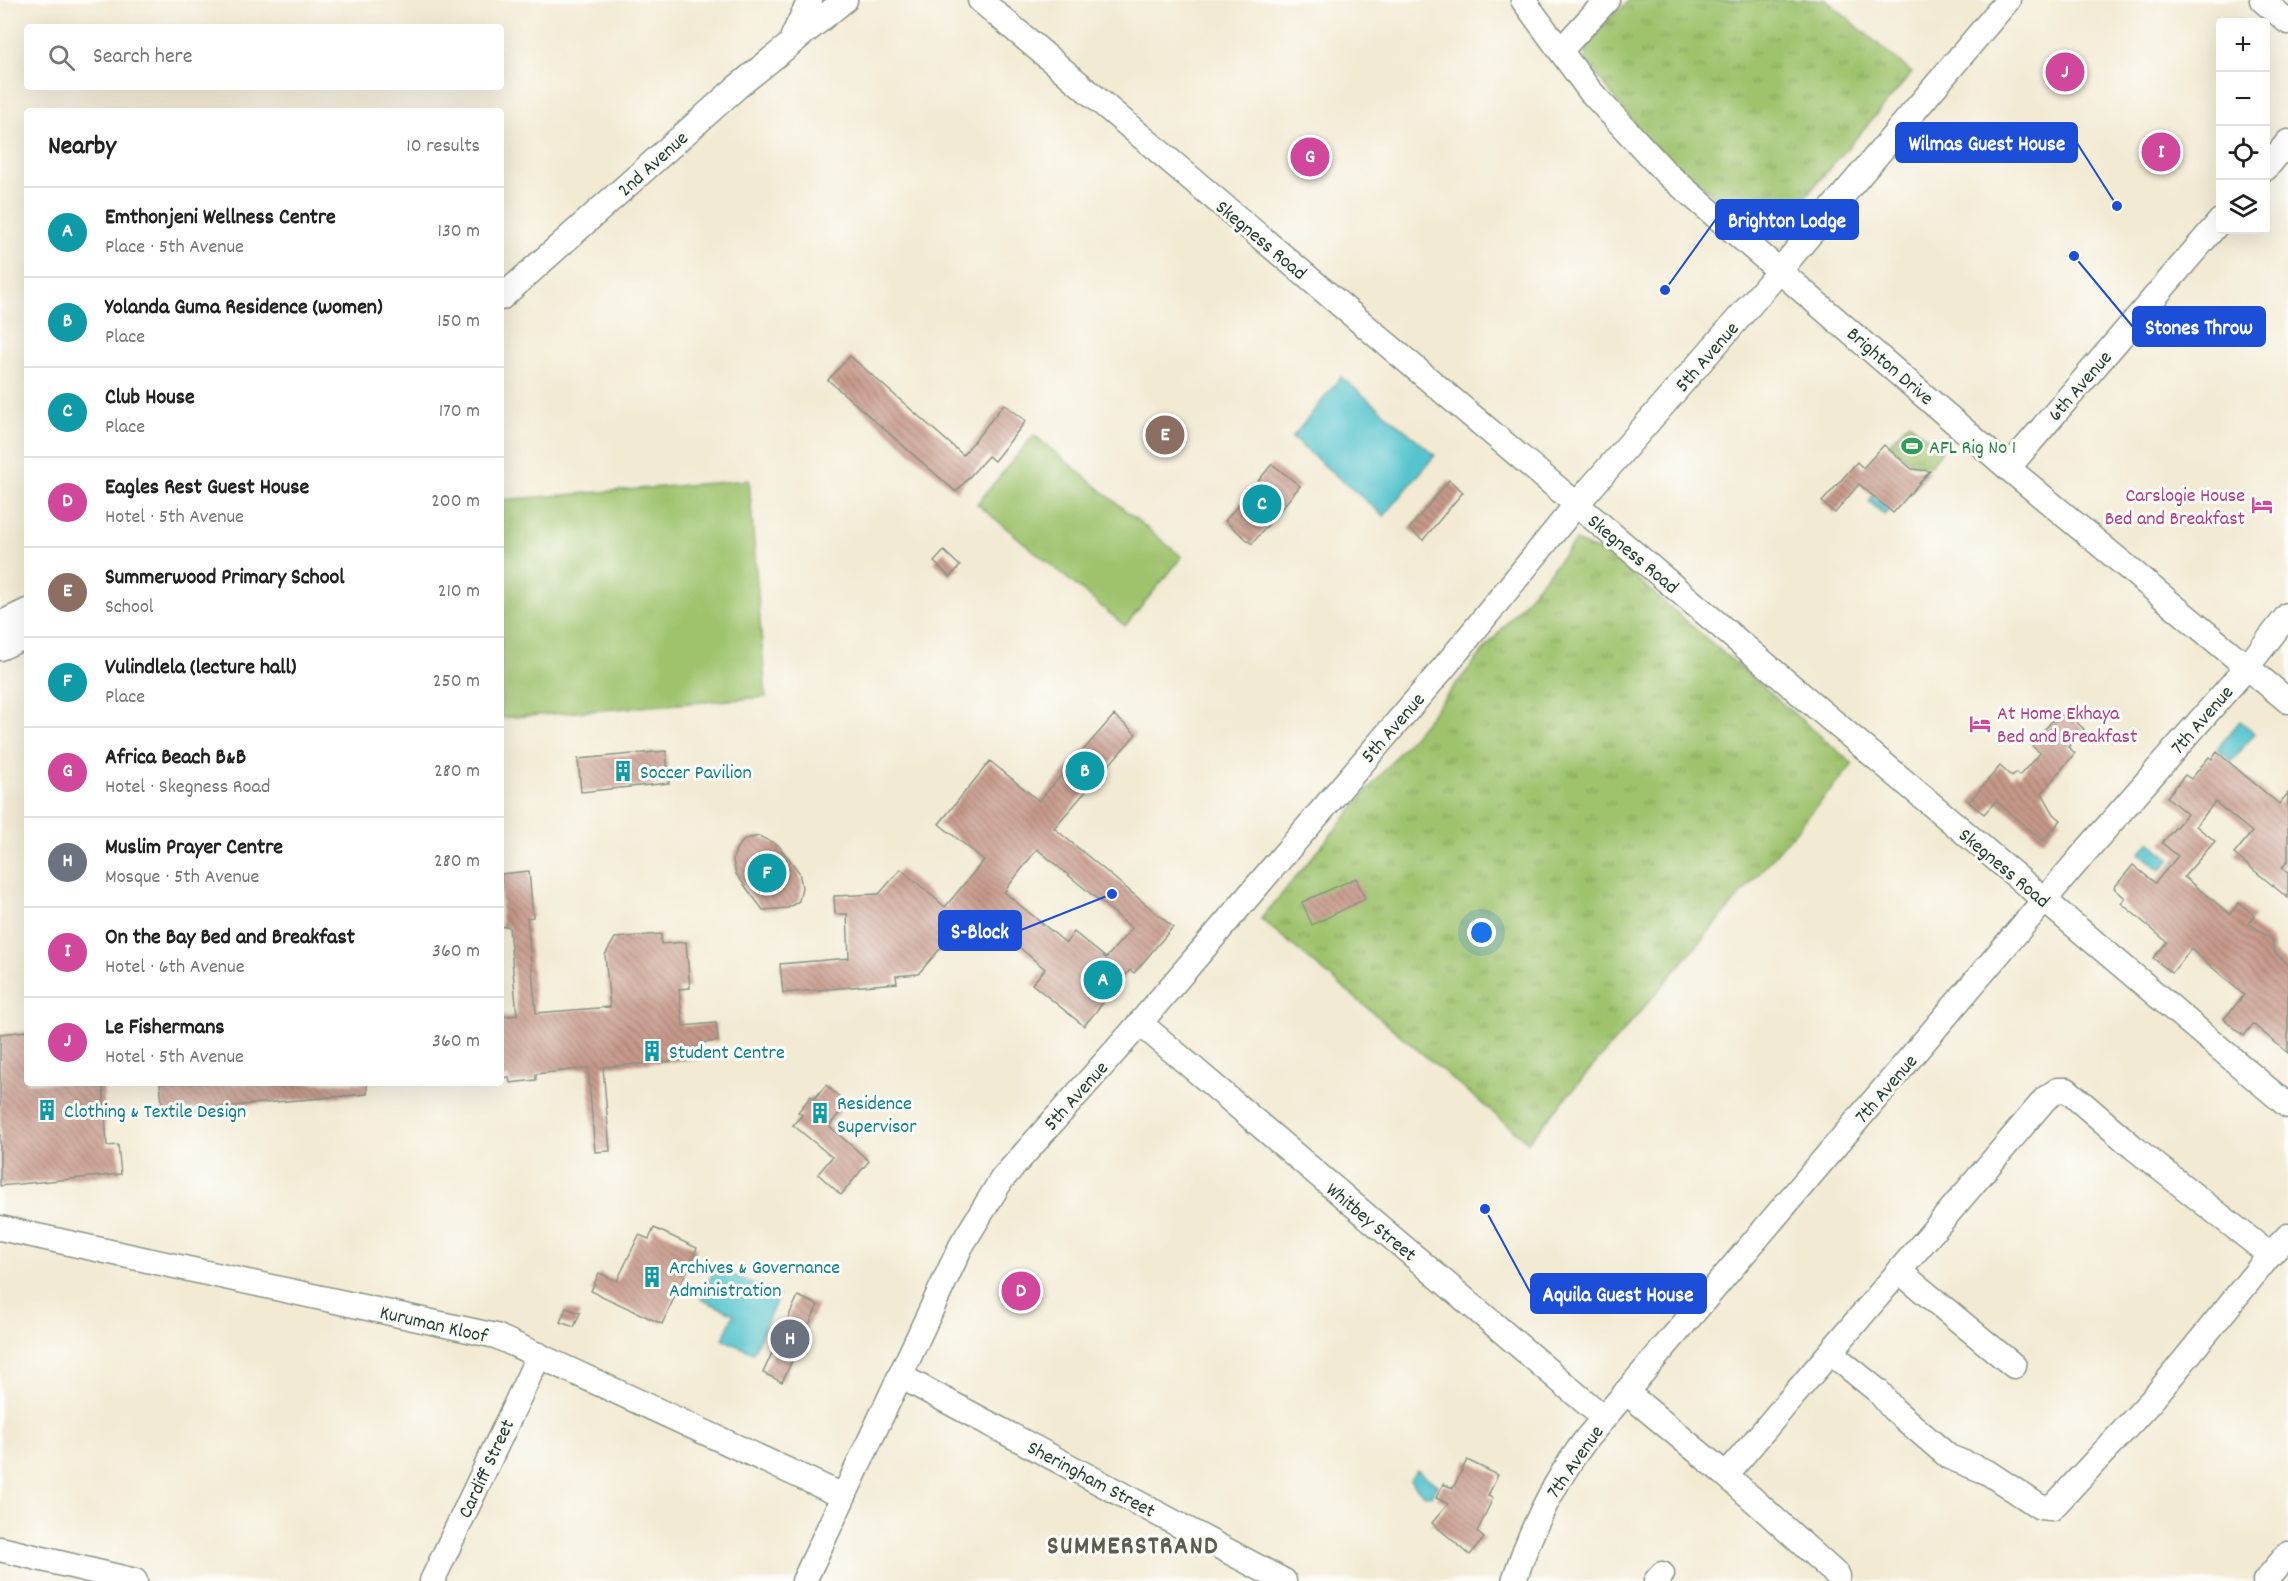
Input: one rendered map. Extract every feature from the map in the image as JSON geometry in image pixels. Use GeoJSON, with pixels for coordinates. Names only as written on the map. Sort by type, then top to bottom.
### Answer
{"type":"FeatureCollection","features":[{"type":"Feature","properties":{"kind":"street"},"geometry":{"type":"LineString","coordinates":[[797,37],[810,0]]}},
{"type":"Feature","properties":{"kind":"street","name":"2nd Avenue"},"geometry":{"type":"LineString","coordinates":[[797,37],[827,0]]}},
{"type":"Feature","properties":{"kind":"street","name":"2nd Avenue"},"geometry":{"type":"LineString","coordinates":[[504,295],[797,37],[844,0]]}},
{"type":"Feature","properties":{"kind":"street","name":"Skegness Road"},"geometry":{"type":"LineString","coordinates":[[980,0],[2288,1106]]}},
{"type":"Feature","properties":{"kind":"street","name":"Brighton Drive"},"geometry":{"type":"LineString","coordinates":[[1523,0],[1590,91],[1646,154],[2008,468],[2288,701]]}},
{"type":"Feature","properties":{"kind":"street"},"geometry":{"type":"LineString","coordinates":[[1561,50],[1607,0]]}},
{"type":"Feature","properties":{"kind":"street","name":"5th Avenue"},"geometry":{"type":"LineString","coordinates":[[804,1581],[961,1246],[988,1199],[1057,1114],[1140,1023],[1438,674],[1576,505],[1780,270],[2008,0]]}},
{"type":"Feature","properties":{"kind":"street"},"geometry":{"type":"LineString","coordinates":[[2262,0],[2288,22]]}},
{"type":"Feature","properties":{"kind":"street"},"geometry":{"type":"LineString","coordinates":[[2270,162],[2288,142]]}},
{"type":"Feature","properties":{"kind":"street","name":"6th Avenue"},"geometry":{"type":"LineString","coordinates":[[2008,468],[2216,226]]}},
{"type":"Feature","properties":{"kind":"street"},"geometry":{"type":"LineString","coordinates":[[0,617],[24,611]]}},
{"type":"Feature","properties":{"kind":"street"},"geometry":{"type":"LineString","coordinates":[[0,624],[24,612]]}},
{"type":"Feature","properties":{"kind":"street","name":"7th Avenue"},"geometry":{"type":"LineString","coordinates":[[1514,1581],[1530,1534],[1547,1499],[1574,1456],[1604,1418],[2045,900],[2247,667],[2288,615]]}},
{"type":"Feature","properties":{"kind":"street"},"geometry":{"type":"LineString","coordinates":[[0,648],[24,637]]}},
{"type":"Feature","properties":{"kind":"street","name":"Whitbey Street"},"geometry":{"type":"LineString","coordinates":[[1140,1023],[1604,1418]]}},
{"type":"Feature","properties":{"kind":"street"},"geometry":{"type":"LineString","coordinates":[[1726,1475],[2046,1098],[2063,1089],[2271,1256]]}},
{"type":"Feature","properties":{"kind":"street","name":"Kuruman Kloof"},"geometry":{"type":"LineString","coordinates":[[0,1228],[496,1336],[843,1496]]}},
{"type":"Feature","properties":{"kind":"street"},"geometry":{"type":"LineString","coordinates":[[1831,1353],[1879,1392],[1893,1408],[1949,1457],[1987,1472],[2040,1507],[2052,1508],[2151,1401],[2288,1236]]}},
{"type":"Feature","properties":{"kind":"street"},"geometry":{"type":"LineString","coordinates":[[1900,1272],[2014,1366]]}},
{"type":"Feature","properties":{"kind":"street","name":"Cardiff Street"},"geometry":{"type":"LineString","coordinates":[[432,1581],[539,1355]]}},
{"type":"Feature","properties":{"kind":"street","name":"Sheringham Street"},"geometry":{"type":"LineString","coordinates":[[900,1376],[1284,1581]]}},
{"type":"Feature","properties":{"kind":"street"},"geometry":{"type":"LineString","coordinates":[[1626,1392],[1726,1475],[1838,1576]]}},
{"type":"Feature","properties":{"kind":"street"},"geometry":{"type":"LineString","coordinates":[[0,1549],[135,1581]]}},
{"type":"Feature","properties":{"kind":"street"},"geometry":{"type":"LineString","coordinates":[[2265,1581],[2288,1554]]}},
{"type":"Feature","properties":{"kind":"green space"},"geometry":{"type":"Polygon","coordinates":[[[1629,0],[1826,0],[1912,73],[1768,240],[1644,137],[1585,59],[1596,34],[1629,0]]]}},
{"type":"Feature","properties":{"kind":"green space"},"geometry":{"type":"Polygon","coordinates":[[[1909,422],[1942,451],[1930,466],[1913,464],[1889,444],[1909,422]]]}},
{"type":"Feature","properties":{"kind":"green space"},"geometry":{"type":"Polygon","coordinates":[[[1034,435],[1182,557],[1125,626],[977,504],[1034,435]]]}},
{"type":"Feature","properties":{"kind":"green space"},"geometry":{"type":"Polygon","coordinates":[[[749,480],[766,697],[504,718],[504,500],[749,480]]]}},
{"type":"Feature","properties":{"kind":"green space"},"geometry":{"type":"Polygon","coordinates":[[[1575,541],[1609,555],[1853,764],[1528,1142],[1261,919],[1575,541]]]}},
{"type":"Feature","properties":{"kind":"water"},"geometry":{"type":"Polygon","coordinates":[[[1341,377],[1435,455],[1384,516],[1292,438],[1341,377]]]}},
{"type":"Feature","properties":{"kind":"water"},"geometry":{"type":"Polygon","coordinates":[[[1877,491],[1893,505],[1884,515],[1869,501],[1877,491]]]}},
{"type":"Feature","properties":{"kind":"water"},"geometry":{"type":"Polygon","coordinates":[[[2240,721],[2255,733],[2232,761],[2217,749],[2240,721]]]}},
{"type":"Feature","properties":{"kind":"water"},"geometry":{"type":"Polygon","coordinates":[[[2150,842],[2170,859],[2160,870],[2140,853],[2150,842]]]}},
{"type":"Feature","properties":{"kind":"water"},"geometry":{"type":"Polygon","coordinates":[[[715,1267],[779,1295],[753,1353],[723,1339],[734,1314],[701,1299],[715,1267]]]}},
{"type":"Feature","properties":{"kind":"water"},"geometry":{"type":"Polygon","coordinates":[[[1417,1470],[1438,1486],[1431,1496],[1423,1494],[1410,1480],[1417,1470]]]}},
{"type":"Feature","properties":{"kind":"building"},"geometry":{"type":"Polygon","coordinates":[[[850,356],[963,455],[1004,404],[1026,421],[994,461],[988,456],[956,492],[828,380],[850,356]]]}},
{"type":"Feature","properties":{"kind":"building"},"geometry":{"type":"Polygon","coordinates":[[[1884,445],[1912,469],[1930,471],[1893,513],[1859,484],[1835,513],[1822,502],[1857,462],[1863,468],[1884,445]]]}},
{"type":"Feature","properties":{"kind":"building"},"geometry":{"type":"Polygon","coordinates":[[[1272,464],[1300,486],[1252,544],[1225,521],[1272,464]]]}},
{"type":"Feature","properties":{"kind":"building"},"geometry":{"type":"Polygon","coordinates":[[[1449,480],[1463,492],[1423,540],[1409,529],[1449,480]]]}},
{"type":"Feature","properties":{"kind":"building"},"geometry":{"type":"Polygon","coordinates":[[[944,551],[960,566],[950,577],[934,562],[944,551]]]}},
{"type":"Feature","properties":{"kind":"building"},"geometry":{"type":"Polygon","coordinates":[[[2059,713],[2065,719],[2069,715],[2084,729],[2068,747],[2075,753],[2042,793],[2054,814],[2061,820],[2043,841],[1996,801],[1984,814],[1969,802],[2000,766],[2012,777],[2016,773],[2019,776],[2040,753],[2031,745],[2059,713]]]}},
{"type":"Feature","properties":{"kind":"building"},"geometry":{"type":"Polygon","coordinates":[[[1114,715],[1136,734],[1054,828],[1173,927],[1134,973],[1130,970],[1084,1026],[1032,984],[1045,969],[983,917],[965,938],[956,931],[918,974],[896,976],[897,983],[783,993],[780,964],[849,958],[847,914],[835,914],[834,896],[879,894],[901,869],[945,907],[984,860],[939,824],[990,761],[1039,801],[1114,715]],[[1037,849],[1004,892],[1066,943],[1074,932],[1106,958],[1132,928],[1037,849]]]}},
{"type":"Feature","properties":{"kind":"building","name":"Soccer Pavilion"},"geometry":{"type":"Polygon","coordinates":[[[666,751],[669,783],[581,792],[578,759],[666,751]]]}},
{"type":"Feature","properties":{"kind":"building"},"geometry":{"type":"Polygon","coordinates":[[[2217,752],[2279,804],[2288,793],[2288,860],[2282,868],[2288,873],[2288,898],[2234,854],[2252,832],[2215,802],[2196,826],[2215,841],[2184,877],[2230,914],[2239,903],[2255,916],[2249,923],[2272,940],[2274,952],[2288,964],[2288,1053],[2253,1024],[2244,1036],[2224,1019],[2244,995],[2191,949],[2172,973],[2153,958],[2167,942],[2121,903],[2125,898],[2114,888],[2133,865],[2155,883],[2178,856],[2162,843],[2187,814],[2167,797],[2185,775],[2191,779],[2209,757],[2212,759],[2217,752]]]}},
{"type":"Feature","properties":{"kind":"building"},"geometry":{"type":"Polygon","coordinates":[[[759,836],[778,845],[799,872],[802,887],[799,901],[788,908],[763,910],[736,874],[733,860],[736,849],[745,839],[759,836]]]}},
{"type":"Feature","properties":{"kind":"building"},"geometry":{"type":"Polygon","coordinates":[[[529,871],[533,917],[527,918],[536,1013],[610,1007],[605,955],[615,938],[661,934],[661,944],[686,942],[690,988],[679,989],[683,1026],[716,1023],[718,1041],[699,1043],[701,1059],[603,1067],[610,1151],[595,1152],[588,1068],[536,1074],[536,1080],[510,1083],[509,1077],[504,1078],[504,1017],[517,1015],[509,926],[504,927],[504,874],[529,871]]]}},
{"type":"Feature","properties":{"kind":"building"},"geometry":{"type":"Polygon","coordinates":[[[1356,878],[1365,899],[1312,925],[1302,902],[1356,878]]]}},
{"type":"Feature","properties":{"kind":"building","name":"Clothing & Textile Design"},"geometry":{"type":"Polygon","coordinates":[[[24,1031],[24,1086],[103,1086],[107,1146],[118,1145],[121,1174],[0,1186],[0,1034],[24,1031]]]}},
{"type":"Feature","properties":{"kind":"building"},"geometry":{"type":"Polygon","coordinates":[[[826,1085],[842,1099],[836,1106],[841,1111],[829,1126],[869,1161],[841,1195],[818,1174],[832,1157],[793,1125],[802,1115],[798,1112],[811,1096],[814,1099],[826,1085]]]}},
{"type":"Feature","properties":{"kind":"building"},"geometry":{"type":"Polygon","coordinates":[[[160,1086],[367,1086],[367,1094],[163,1112],[160,1086]]]}},
{"type":"Feature","properties":{"kind":"building","name":"Archives & Governance Administration"},"geometry":{"type":"Polygon","coordinates":[[[654,1228],[697,1248],[662,1324],[591,1291],[599,1273],[617,1281],[639,1235],[649,1239],[654,1228]]]}},
{"type":"Feature","properties":{"kind":"building"},"geometry":{"type":"Polygon","coordinates":[[[798,1296],[818,1305],[782,1382],[763,1373],[798,1296]]]}},
{"type":"Feature","properties":{"kind":"building"},"geometry":{"type":"Polygon","coordinates":[[[566,1308],[580,1313],[574,1327],[560,1322],[566,1308]]]}},
{"type":"Feature","properties":{"kind":"building"},"geometry":{"type":"Polygon","coordinates":[[[1467,1460],[1498,1475],[1488,1496],[1493,1498],[1477,1532],[1484,1538],[1470,1555],[1432,1523],[1448,1504],[1436,1498],[1443,1484],[1453,1488],[1467,1460]]]}},
{"type":"Feature","properties":{"kind":"place","name":"Le Fishermans"},"geometry":{"type":"Point","coordinates":[2065,72]}},
{"type":"Feature","properties":{"kind":"place","name":"On the Bay Bed and Breakfast"},"geometry":{"type":"Point","coordinates":[2161,152]}},
{"type":"Feature","properties":{"kind":"place","name":"Africa Beach B&B"},"geometry":{"type":"Point","coordinates":[1310,157]}},
{"type":"Feature","properties":{"kind":"place","name":"Wilmas Guest House"},"geometry":{"type":"Point","coordinates":[2117,206]}},
{"type":"Feature","properties":{"kind":"place","name":"Stones Throw"},"geometry":{"type":"Point","coordinates":[2074,256]}},
{"type":"Feature","properties":{"kind":"place","name":"Brighton Lodge"},"geometry":{"type":"Point","coordinates":[1665,290]}},
{"type":"Feature","properties":{"kind":"place","name":"Summerwood Primary School"},"geometry":{"type":"Point","coordinates":[1165,435]}},
{"type":"Feature","properties":{"kind":"place","name":"AFL Rig No 1"},"geometry":{"type":"Point","coordinates":[1912,446]}},
{"type":"Feature","properties":{"kind":"place","name":"Club House"},"geometry":{"type":"Point","coordinates":[1262,504]}},
{"type":"Feature","properties":{"kind":"place","name":"Carslogie House Bed and Breakfast"},"geometry":{"type":"Point","coordinates":[2262,505]}},
{"type":"Feature","properties":{"kind":"place","name":"At Home Ekhaya Bed and Breakfast"},"geometry":{"type":"Point","coordinates":[1980,724]}},
{"type":"Feature","properties":{"kind":"place","name":"Soccer Pavilion"},"geometry":{"type":"Point","coordinates":[623,771]}},
{"type":"Feature","properties":{"kind":"place","name":"Yolanda Guma Residence (women)"},"geometry":{"type":"Point","coordinates":[1085,771]}},
{"type":"Feature","properties":{"kind":"place","name":"Vulindlela (lecture hall)"},"geometry":{"type":"Point","coordinates":[767,873]}},
{"type":"Feature","properties":{"kind":"place","name":"S-Block"},"geometry":{"type":"Point","coordinates":[1112,894]}},
{"type":"Feature","properties":{"kind":"place","name":"Emthonjeni Wellness Centre"},"geometry":{"type":"Point","coordinates":[1103,980]}},
{"type":"Feature","properties":{"kind":"place","name":"Student Centre"},"geometry":{"type":"Point","coordinates":[652,1051]}},
{"type":"Feature","properties":{"kind":"place","name":"Clothing & Textile Design"},"geometry":{"type":"Point","coordinates":[47,1110]}},
{"type":"Feature","properties":{"kind":"place","name":"Residence Supervisor"},"geometry":{"type":"Point","coordinates":[820,1113]}},
{"type":"Feature","properties":{"kind":"place","name":"Aquila Guest House"},"geometry":{"type":"Point","coordinates":[1485,1209]}},
{"type":"Feature","properties":{"kind":"place","name":"Archives & Governance Administration"},"geometry":{"type":"Point","coordinates":[652,1277]}},
{"type":"Feature","properties":{"kind":"place","name":"Eagles Rest Guest House"},"geometry":{"type":"Point","coordinates":[1021,1291]}},
{"type":"Feature","properties":{"kind":"place","name":"Muslim Prayer Centre"},"geometry":{"type":"Point","coordinates":[790,1339]}},
{"type":"Feature","properties":{"kind":"district","name":"SUMMERSTRAND"},"geometry":{"type":"Point","coordinates":[1133,1544]}}]}
